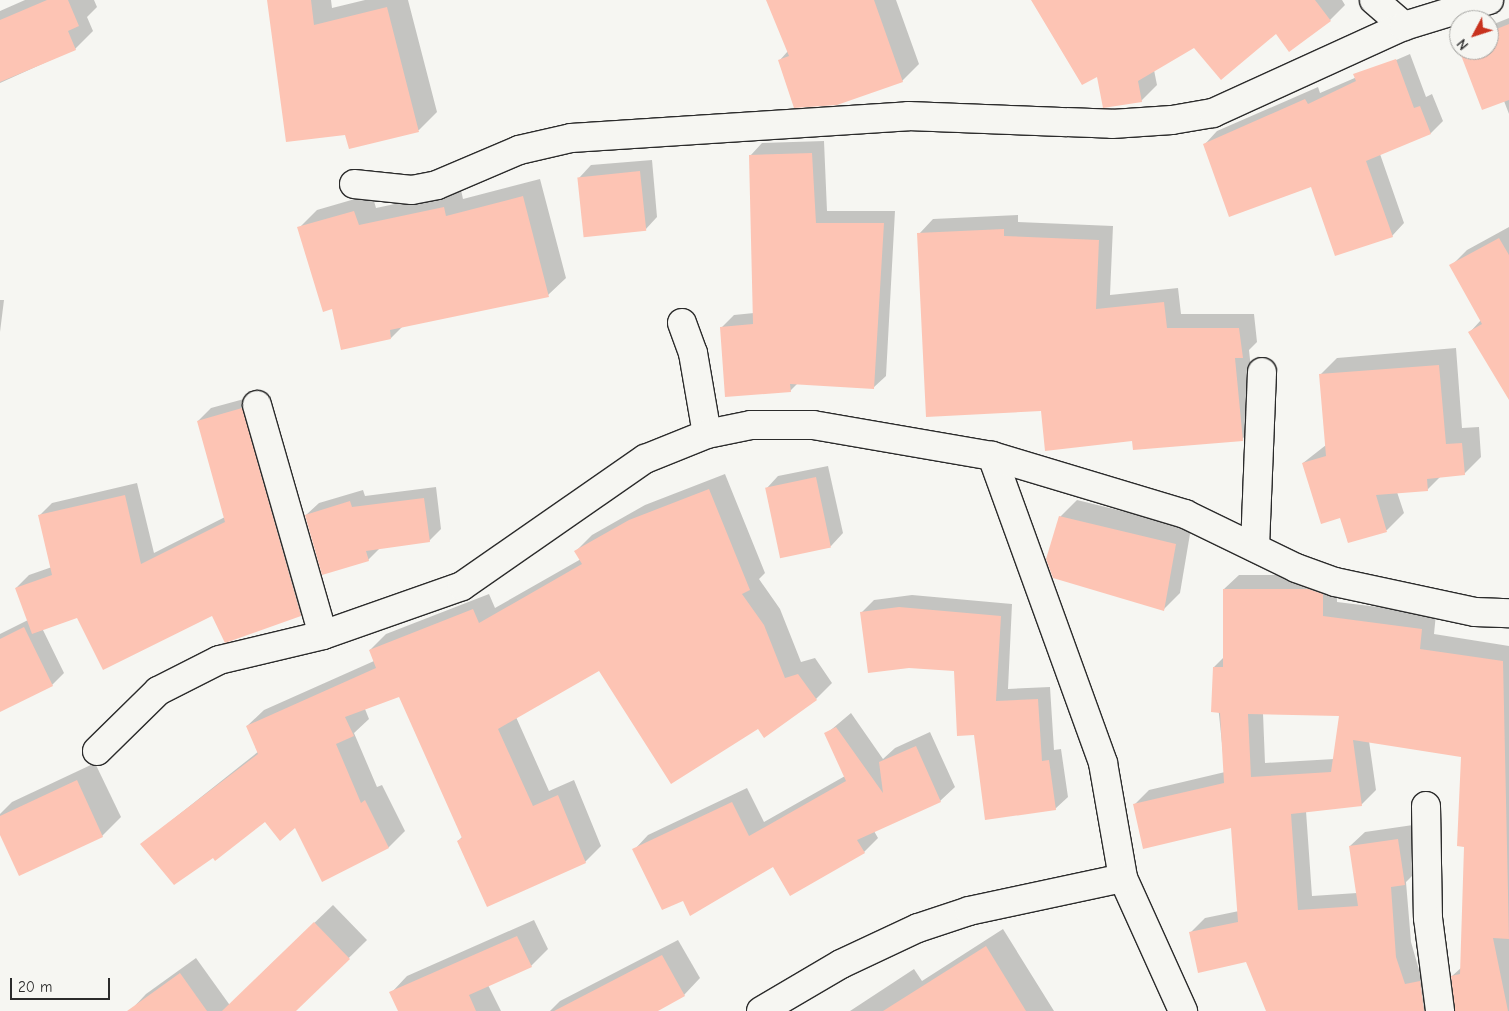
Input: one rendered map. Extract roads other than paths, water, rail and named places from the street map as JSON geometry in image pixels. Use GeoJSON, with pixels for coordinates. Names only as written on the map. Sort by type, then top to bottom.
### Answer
{"type":"FeatureCollection","features":[{"type":"Feature","properties":{"kind":"street"},"geometry":{"type":"LineString","coordinates":[[1374,0],[1404,26]]}},
{"type":"Feature","properties":{"kind":"street"},"geometry":{"type":"LineString","coordinates":[[354,184],[412,190],[437,185],[519,150],[570,138],[908,116],[1112,124],[1172,120],[1213,113],[1262,94],[1404,26],[1489,0]]}},
{"type":"Feature","properties":{"kind":"street"},"geometry":{"type":"LineString","coordinates":[[682,323],[693,353],[707,434]]}},
{"type":"Feature","properties":{"kind":"street"},"geometry":{"type":"LineString","coordinates":[[1256,547],[1262,372]]}},
{"type":"Feature","properties":{"kind":"street"},"geometry":{"type":"LineString","coordinates":[[257,405],[323,635]]}},
{"type":"Feature","properties":{"kind":"street"},"geometry":{"type":"LineString","coordinates":[[97,751],[158,692],[219,660],[323,635],[462,586],[645,459],[707,434],[751,426],[813,425],[992,456],[1186,514],[1335,582],[1475,612],[1509,613]]}},
{"type":"Feature","properties":{"kind":"street"},"geometry":{"type":"LineString","coordinates":[[992,456],[1103,763],[1123,878],[1183,1011]]}},
{"type":"Feature","properties":{"kind":"street"},"geometry":{"type":"LineString","coordinates":[[1426,806],[1428,918],[1440,1011]]}},
{"type":"Feature","properties":{"kind":"street"},"geometry":{"type":"LineString","coordinates":[[761,1011],[841,964],[918,928],[969,911],[1123,878]]}}]}
